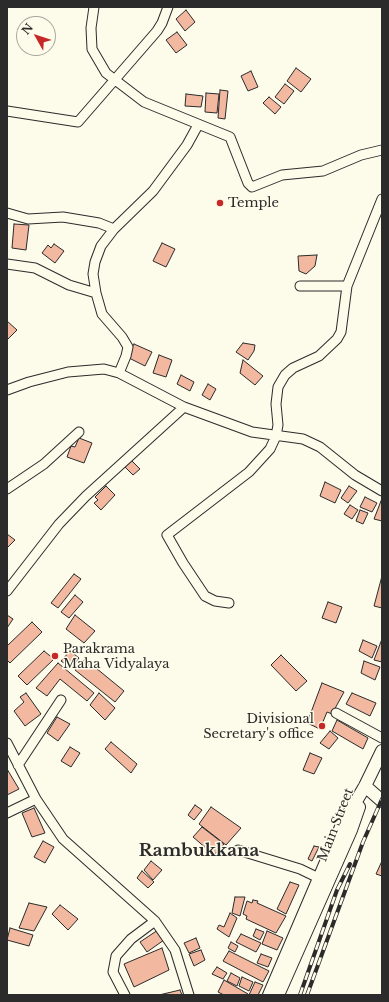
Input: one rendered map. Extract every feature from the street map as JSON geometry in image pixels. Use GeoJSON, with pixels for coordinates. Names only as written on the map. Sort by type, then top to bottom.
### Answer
{"type":"FeatureCollection","features":[{"type":"Feature","properties":{"kind":"main road","name":"Main Street"},"geometry":{"type":"LineString","coordinates":[[278,995],[342,827],[365,786],[382,751]]}},
{"type":"Feature","properties":{"kind":"main road"},"geometry":{"type":"LineString","coordinates":[[365,786],[382,801]]}},
{"type":"Feature","properties":{"kind":"main road","name":"Main Street"},"geometry":{"type":"LineString","coordinates":[[269,995],[323,880]]}},
{"type":"Feature","properties":{"kind":"street"},"geometry":{"type":"LineString","coordinates":[[94,7],[91,28],[92,49],[106,73],[144,102],[230,137],[248,183],[252,187],[282,175],[323,171],[361,155],[382,150]]}},
{"type":"Feature","properties":{"kind":"street"},"geometry":{"type":"LineString","coordinates":[[7,111],[78,122],[157,31],[162,23],[168,7]]}},
{"type":"Feature","properties":{"kind":"street"},"geometry":{"type":"LineString","coordinates":[[119,373],[128,347],[122,337],[102,314],[96,293],[93,274],[95,262],[101,246],[114,229],[153,191],[187,145],[198,125]]}},
{"type":"Feature","properties":{"kind":"street"},"geometry":{"type":"LineString","coordinates":[[229,603],[215,601],[206,596],[182,563],[167,535],[249,472],[270,449],[276,436],[278,425],[276,404],[278,387],[285,374],[292,368],[319,356],[337,339],[341,332],[347,286],[382,199]]}},
{"type":"Feature","properties":{"kind":"street"},"geometry":{"type":"LineString","coordinates":[[7,213],[28,219],[63,217],[99,223],[114,229]]}},
{"type":"Feature","properties":{"kind":"street"},"geometry":{"type":"LineString","coordinates":[[7,264],[35,268],[69,286],[96,293]]}},
{"type":"Feature","properties":{"kind":"street"},"geometry":{"type":"LineString","coordinates":[[300,286],[347,286]]}},
{"type":"Feature","properties":{"kind":"street"},"geometry":{"type":"LineString","coordinates":[[7,390],[29,382],[68,372],[104,369],[119,373],[184,407],[252,432],[303,439],[320,447],[355,475],[382,491]]}},
{"type":"Feature","properties":{"kind":"street"},"geometry":{"type":"LineString","coordinates":[[7,591],[59,524],[86,496],[184,407]]}},
{"type":"Feature","properties":{"kind":"street"},"geometry":{"type":"LineString","coordinates":[[7,489],[44,464],[78,432]]}},
{"type":"Feature","properties":{"kind":"street"},"geometry":{"type":"LineString","coordinates":[[18,765],[61,700]]}},
{"type":"Feature","properties":{"kind":"street"},"geometry":{"type":"LineString","coordinates":[[336,713],[382,738]]}},
{"type":"Feature","properties":{"kind":"street"},"geometry":{"type":"LineString","coordinates":[[7,743],[36,799],[64,839],[155,921],[175,950],[189,995]]}},
{"type":"Feature","properties":{"kind":"street"},"geometry":{"type":"LineString","coordinates":[[7,813],[36,799]]}},
{"type":"Feature","properties":{"kind":"street"},"geometry":{"type":"LineString","coordinates":[[238,850],[300,869],[323,880]]}},
{"type":"Feature","properties":{"kind":"street"},"geometry":{"type":"LineString","coordinates":[[125,995],[113,972],[116,956],[131,939],[155,921]]}},
{"type":"Feature","properties":{"kind":"building"},"geometry":{"type":"Polygon","coordinates":[[[186,10],[195,22],[185,31],[176,19],[186,10]]]}},
{"type":"Feature","properties":{"kind":"building"},"geometry":{"type":"Polygon","coordinates":[[[177,32],[187,45],[176,53],[166,40],[177,32]]]}},
{"type":"Feature","properties":{"kind":"building"},"geometry":{"type":"Polygon","coordinates":[[[296,68],[311,79],[301,92],[287,81],[296,68]]]}},
{"type":"Feature","properties":{"kind":"building"},"geometry":{"type":"Polygon","coordinates":[[[251,71],[258,87],[248,91],[241,76],[251,71]]]}},
{"type":"Feature","properties":{"kind":"building"},"geometry":{"type":"Polygon","coordinates":[[[285,84],[294,91],[284,104],[275,97],[285,84]]]}},
{"type":"Feature","properties":{"kind":"building"},"geometry":{"type":"Polygon","coordinates":[[[220,90],[228,91],[225,119],[218,118],[220,90]]]}},
{"type":"Feature","properties":{"kind":"building"},"geometry":{"type":"Polygon","coordinates":[[[206,93],[219,94],[217,113],[205,112],[206,93]]]}},
{"type":"Feature","properties":{"kind":"building"},"geometry":{"type":"Polygon","coordinates":[[[186,94],[203,96],[201,107],[185,106],[186,94]]]}},
{"type":"Feature","properties":{"kind":"building"},"geometry":{"type":"Polygon","coordinates":[[[269,97],[281,107],[275,114],[263,103],[269,97]]]}},
{"type":"Feature","properties":{"kind":"building"},"geometry":{"type":"Polygon","coordinates":[[[14,224],[29,225],[26,250],[12,248],[14,224]]]}},
{"type":"Feature","properties":{"kind":"building"},"geometry":{"type":"Polygon","coordinates":[[[162,243],[175,249],[166,267],[153,261],[162,243]]]}},
{"type":"Feature","properties":{"kind":"building"},"geometry":{"type":"Polygon","coordinates":[[[54,244],[64,251],[55,263],[42,253],[48,245],[51,248],[54,244]]]}},
{"type":"Feature","properties":{"kind":"building"},"geometry":{"type":"Polygon","coordinates":[[[317,255],[315,266],[306,274],[299,271],[298,256],[317,255]]]}},
{"type":"Feature","properties":{"kind":"building"},"geometry":{"type":"Polygon","coordinates":[[[7,321],[17,330],[7,340],[7,321]]]}},
{"type":"Feature","properties":{"kind":"building"},"geometry":{"type":"Polygon","coordinates":[[[243,343],[255,345],[254,351],[248,360],[236,352],[243,343]]]}},
{"type":"Feature","properties":{"kind":"building"},"geometry":{"type":"Polygon","coordinates":[[[134,344],[152,352],[145,366],[127,357],[134,344]]]}},
{"type":"Feature","properties":{"kind":"building"},"geometry":{"type":"Polygon","coordinates":[[[159,355],[172,360],[166,377],[153,373],[159,355]]]}},
{"type":"Feature","properties":{"kind":"building"},"geometry":{"type":"Polygon","coordinates":[[[243,360],[263,376],[255,385],[240,373],[243,360]]]}},
{"type":"Feature","properties":{"kind":"building"},"geometry":{"type":"Polygon","coordinates":[[[181,375],[194,382],[190,391],[177,384],[181,375]]]}},
{"type":"Feature","properties":{"kind":"building"},"geometry":{"type":"Polygon","coordinates":[[[208,384],[216,389],[210,400],[202,395],[208,384]]]}},
{"type":"Feature","properties":{"kind":"building"},"geometry":{"type":"Polygon","coordinates":[[[79,438],[92,443],[84,463],[67,457],[71,446],[75,447],[79,438]]]}},
{"type":"Feature","properties":{"kind":"building"},"geometry":{"type":"Polygon","coordinates":[[[131,460],[140,469],[133,475],[125,467],[131,460]]]}},
{"type":"Feature","properties":{"kind":"building"},"geometry":{"type":"Polygon","coordinates":[[[325,482],[341,490],[335,503],[320,496],[325,482]]]}},
{"type":"Feature","properties":{"kind":"building"},"geometry":{"type":"Polygon","coordinates":[[[106,486],[115,495],[101,510],[94,503],[98,500],[95,497],[106,486]]]}},
{"type":"Feature","properties":{"kind":"building"},"geometry":{"type":"Polygon","coordinates":[[[349,486],[357,491],[348,503],[341,498],[349,486]]]}},
{"type":"Feature","properties":{"kind":"building"},"geometry":{"type":"Polygon","coordinates":[[[365,497],[377,503],[372,512],[360,507],[365,497]]]}},
{"type":"Feature","properties":{"kind":"building"},"geometry":{"type":"Polygon","coordinates":[[[382,501],[382,521],[374,519],[382,501]]]}},
{"type":"Feature","properties":{"kind":"building"},"geometry":{"type":"Polygon","coordinates":[[[350,505],[358,510],[352,519],[344,514],[350,505]]]}},
{"type":"Feature","properties":{"kind":"building"},"geometry":{"type":"Polygon","coordinates":[[[360,510],[368,513],[363,524],[356,521],[360,510]]]}},
{"type":"Feature","properties":{"kind":"building"},"geometry":{"type":"Polygon","coordinates":[[[7,534],[15,540],[7,548],[7,534]]]}},
{"type":"Feature","properties":{"kind":"building"},"geometry":{"type":"Polygon","coordinates":[[[74,574],[81,579],[58,608],[51,603],[74,574]]]}},
{"type":"Feature","properties":{"kind":"building"},"geometry":{"type":"Polygon","coordinates":[[[382,576],[382,608],[374,606],[382,576]]]}},
{"type":"Feature","properties":{"kind":"building"},"geometry":{"type":"Polygon","coordinates":[[[75,595],[83,602],[69,618],[61,612],[75,595]]]}},
{"type":"Feature","properties":{"kind":"building"},"geometry":{"type":"Polygon","coordinates":[[[328,602],[342,607],[336,623],[322,618],[328,602]]]}},
{"type":"Feature","properties":{"kind":"building"},"geometry":{"type":"Polygon","coordinates":[[[7,615],[13,619],[7,628],[7,615]]]}},
{"type":"Feature","properties":{"kind":"building"},"geometry":{"type":"Polygon","coordinates":[[[75,615],[95,631],[84,643],[66,629],[75,615]]]}},
{"type":"Feature","properties":{"kind":"building"},"geometry":{"type":"Polygon","coordinates":[[[32,622],[42,632],[10,663],[7,660],[7,646],[32,622]]]}},
{"type":"Feature","properties":{"kind":"building"},"geometry":{"type":"Polygon","coordinates":[[[382,639],[382,662],[374,660],[382,639]]]}},
{"type":"Feature","properties":{"kind":"building"},"geometry":{"type":"Polygon","coordinates":[[[363,640],[377,646],[372,658],[359,651],[363,640]]]}},
{"type":"Feature","properties":{"kind":"building"},"geometry":{"type":"Polygon","coordinates":[[[44,651],[54,659],[27,685],[18,676],[44,651]]]}},
{"type":"Feature","properties":{"kind":"building"},"geometry":{"type":"Polygon","coordinates":[[[70,651],[79,658],[71,668],[61,661],[70,651]]]}},
{"type":"Feature","properties":{"kind":"building"},"geometry":{"type":"Polygon","coordinates":[[[281,655],[307,681],[296,691],[271,665],[281,655]]]}},
{"type":"Feature","properties":{"kind":"building"},"geometry":{"type":"Polygon","coordinates":[[[85,659],[124,691],[115,702],[75,670],[85,659]]]}},
{"type":"Feature","properties":{"kind":"building"},"geometry":{"type":"Polygon","coordinates":[[[364,661],[380,667],[375,680],[361,673],[364,661]]]}},
{"type":"Feature","properties":{"kind":"building"},"geometry":{"type":"Polygon","coordinates":[[[58,663],[94,693],[87,701],[60,679],[47,696],[36,688],[58,663]]]}},
{"type":"Feature","properties":{"kind":"building"},"geometry":{"type":"Polygon","coordinates":[[[322,683],[344,692],[332,714],[327,712],[320,729],[307,723],[322,683]]]}},
{"type":"Feature","properties":{"kind":"building"},"geometry":{"type":"Polygon","coordinates":[[[26,693],[41,714],[25,726],[14,711],[24,702],[20,697],[26,693]]]}},
{"type":"Feature","properties":{"kind":"building"},"geometry":{"type":"Polygon","coordinates":[[[99,693],[115,708],[105,720],[90,705],[99,693]]]}},
{"type":"Feature","properties":{"kind":"building"},"geometry":{"type":"Polygon","coordinates":[[[352,693],[376,703],[370,716],[346,704],[352,693]]]}},
{"type":"Feature","properties":{"kind":"building"},"geometry":{"type":"Polygon","coordinates":[[[57,717],[70,724],[58,741],[47,733],[57,717]]]}},
{"type":"Feature","properties":{"kind":"building"},"geometry":{"type":"Polygon","coordinates":[[[337,720],[368,738],[363,749],[332,731],[337,720]]]}},
{"type":"Feature","properties":{"kind":"building"},"geometry":{"type":"Polygon","coordinates":[[[330,731],[338,738],[329,749],[320,743],[330,731]]]}},
{"type":"Feature","properties":{"kind":"building"},"geometry":{"type":"Polygon","coordinates":[[[111,742],[137,764],[131,773],[105,749],[111,742]]]}},
{"type":"Feature","properties":{"kind":"building"},"geometry":{"type":"Polygon","coordinates":[[[70,747],[80,753],[71,767],[61,761],[70,747]]]}},
{"type":"Feature","properties":{"kind":"building"},"geometry":{"type":"Polygon","coordinates":[[[310,753],[322,758],[314,774],[303,770],[310,753]]]}},
{"type":"Feature","properties":{"kind":"building"},"geometry":{"type":"Polygon","coordinates":[[[7,769],[19,789],[7,795],[7,769]]]}},
{"type":"Feature","properties":{"kind":"building"},"geometry":{"type":"Polygon","coordinates":[[[195,805],[202,810],[194,820],[188,815],[195,805]]]}},
{"type":"Feature","properties":{"kind":"building"},"geometry":{"type":"Polygon","coordinates":[[[211,807],[241,828],[226,845],[199,824],[211,807]]]}},
{"type":"Feature","properties":{"kind":"building"},"geometry":{"type":"Polygon","coordinates":[[[34,808],[45,833],[32,837],[22,813],[34,808]]]}},
{"type":"Feature","properties":{"kind":"building"},"geometry":{"type":"Polygon","coordinates":[[[202,827],[224,844],[214,855],[193,837],[202,827]]]}},
{"type":"Feature","properties":{"kind":"building"},"geometry":{"type":"Polygon","coordinates":[[[43,841],[54,847],[45,863],[34,857],[43,841]]]}},
{"type":"Feature","properties":{"kind":"building"},"geometry":{"type":"Polygon","coordinates":[[[314,846],[319,847],[312,861],[308,859],[314,846]]]}},
{"type":"Feature","properties":{"kind":"building"},"geometry":{"type":"Polygon","coordinates":[[[151,861],[162,870],[153,880],[144,870],[151,861]]]}},
{"type":"Feature","properties":{"kind":"building"},"geometry":{"type":"Polygon","coordinates":[[[382,861],[382,876],[376,874],[382,861]]]}},
{"type":"Feature","properties":{"kind":"building"},"geometry":{"type":"Polygon","coordinates":[[[142,871],[154,882],[148,888],[137,878],[142,871]]]}},
{"type":"Feature","properties":{"kind":"building"},"geometry":{"type":"Polygon","coordinates":[[[290,882],[299,885],[286,914],[277,909],[290,882]]]}},
{"type":"Feature","properties":{"kind":"building"},"geometry":{"type":"Polygon","coordinates":[[[235,897],[245,897],[240,916],[232,913],[235,897]]]}},
{"type":"Feature","properties":{"kind":"building"},"geometry":{"type":"Polygon","coordinates":[[[253,900],[258,901],[257,903],[286,916],[276,933],[246,919],[247,916],[243,914],[247,901],[252,903],[253,900]]]}},
{"type":"Feature","properties":{"kind":"building"},"geometry":{"type":"Polygon","coordinates":[[[29,903],[47,907],[34,931],[19,928],[29,903]]]}},
{"type":"Feature","properties":{"kind":"building"},"geometry":{"type":"Polygon","coordinates":[[[60,905],[78,919],[68,930],[52,914],[60,905]]]}},
{"type":"Feature","properties":{"kind":"building"},"geometry":{"type":"Polygon","coordinates":[[[230,913],[237,918],[229,937],[217,929],[219,925],[224,927],[230,913]]]}},
{"type":"Feature","properties":{"kind":"building"},"geometry":{"type":"Polygon","coordinates":[[[10,928],[33,935],[29,946],[7,940],[10,928]]]}},
{"type":"Feature","properties":{"kind":"building"},"geometry":{"type":"Polygon","coordinates":[[[256,929],[264,932],[260,940],[253,936],[256,929]]]}},
{"type":"Feature","properties":{"kind":"building"},"geometry":{"type":"Polygon","coordinates":[[[158,930],[164,940],[147,952],[140,942],[158,930]]]}},
{"type":"Feature","properties":{"kind":"building"},"geometry":{"type":"Polygon","coordinates":[[[267,931],[283,938],[277,950],[262,944],[267,931]]]}},
{"type":"Feature","properties":{"kind":"building"},"geometry":{"type":"Polygon","coordinates":[[[241,934],[261,943],[256,952],[236,942],[241,934]]]}},
{"type":"Feature","properties":{"kind":"building"},"geometry":{"type":"Polygon","coordinates":[[[196,938],[200,948],[189,953],[184,943],[196,938]]]}},
{"type":"Feature","properties":{"kind":"building"},"geometry":{"type":"Polygon","coordinates":[[[231,942],[238,946],[235,952],[228,948],[231,942]]]}},
{"type":"Feature","properties":{"kind":"building"},"geometry":{"type":"Polygon","coordinates":[[[162,948],[169,970],[134,987],[124,964],[162,948]]]}},
{"type":"Feature","properties":{"kind":"building"},"geometry":{"type":"Polygon","coordinates":[[[201,950],[205,960],[194,966],[189,954],[201,950]]]}},
{"type":"Feature","properties":{"kind":"building"},"geometry":{"type":"Polygon","coordinates":[[[229,951],[269,971],[263,982],[223,961],[229,951]]]}},
{"type":"Feature","properties":{"kind":"building"},"geometry":{"type":"Polygon","coordinates":[[[261,954],[272,958],[268,967],[257,963],[261,954]]]}},
{"type":"Feature","properties":{"kind":"building"},"geometry":{"type":"Polygon","coordinates":[[[217,967],[227,973],[223,979],[212,974],[217,967]]]}},
{"type":"Feature","properties":{"kind":"building"},"geometry":{"type":"Polygon","coordinates":[[[231,973],[240,978],[237,986],[227,981],[231,973]]]}},
{"type":"Feature","properties":{"kind":"building"},"geometry":{"type":"Polygon","coordinates":[[[242,977],[253,982],[249,991],[239,986],[242,977]]]}},
{"type":"Feature","properties":{"kind":"building"},"geometry":{"type":"Polygon","coordinates":[[[224,980],[248,995],[224,995],[218,992],[224,980]]]}},
{"type":"Feature","properties":{"kind":"building"},"geometry":{"type":"Polygon","coordinates":[[[255,982],[263,985],[258,995],[249,995],[255,982]]]}},
{"type":"Feature","properties":{"kind":"building"},"geometry":{"type":"Polygon","coordinates":[[[180,990],[182,995],[159,995],[180,990]]]}},
{"type":"Feature","properties":{"kind":"railway"},"geometry":{"type":"LineString","coordinates":[[307,995],[363,842],[382,799]]}},
{"type":"Feature","properties":{"kind":"railway"},"geometry":{"type":"LineString","coordinates":[[300,995],[337,890],[350,864]]}},
{"type":"Feature","properties":{"kind":"place","name":"Temple"},"geometry":{"type":"Point","coordinates":[220,203]}},
{"type":"Feature","properties":{"kind":"place","name":"Parakrama Maha Vidyalaya"},"geometry":{"type":"Point","coordinates":[55,656]}},
{"type":"Feature","properties":{"kind":"place","name":"Divisional Secretary's office"},"geometry":{"type":"Point","coordinates":[322,726]}},
{"type":"Feature","properties":{"kind":"district","name":"Rambukkana"},"geometry":{"type":"Point","coordinates":[199,851]}}]}
